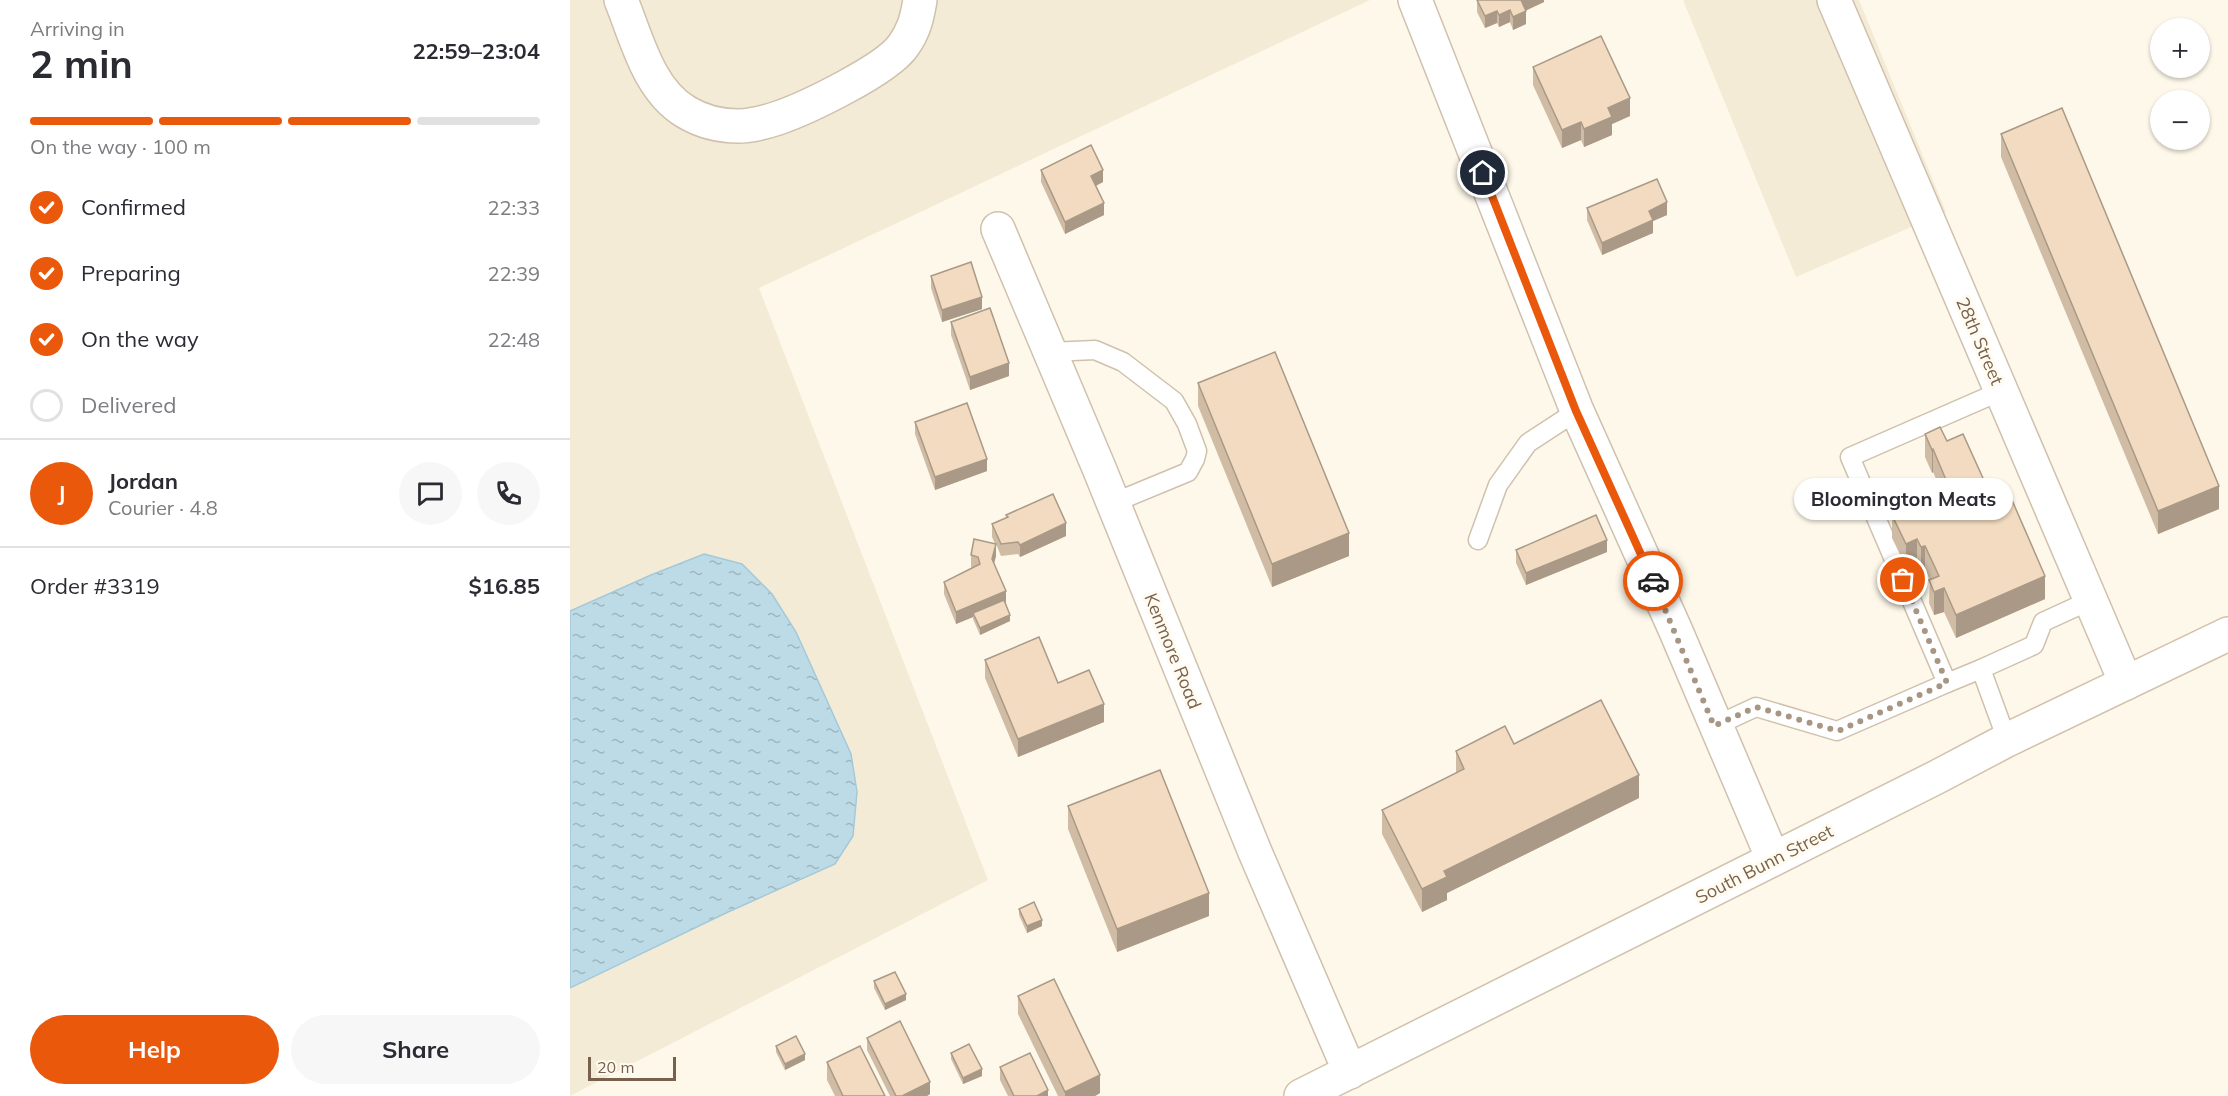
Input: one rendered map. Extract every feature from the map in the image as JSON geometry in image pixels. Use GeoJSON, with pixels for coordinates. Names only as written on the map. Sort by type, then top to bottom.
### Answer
{"type":"FeatureCollection","features":[{"type":"Feature","properties":{"kind":"street"},"geometry":{"type":"LineString","coordinates":[[621,0],[655,82],[669,100],[704,121],[740,126],[777,119],[870,73],[902,48],[916,24],[920,0]]}},
{"type":"Feature","properties":{"kind":"street"},"geometry":{"type":"LineString","coordinates":[[1415,0],[1576,411],[1670,618],[1714,726],[1773,859]]}},
{"type":"Feature","properties":{"kind":"street","name":"28th Street"},"geometry":{"type":"LineString","coordinates":[[1834,0],[2126,683]]}},
{"type":"Feature","properties":{"kind":"street","name":"Kenmore Road"},"geometry":{"type":"LineString","coordinates":[[998,229],[1113,503],[1255,852],[1350,1072]]}},
{"type":"Feature","properties":{"kind":"street","name":"South Bunn Street"},"geometry":{"type":"LineString","coordinates":[[1301,1096],[2007,740],[2228,634]]}},
{"type":"Feature","properties":{"kind":"lane"},"geometry":{"type":"LineString","coordinates":[[1050,352],[1095,350],[1122,362],[1174,401],[1187,424],[1197,451],[1188,472],[1113,503]]}},
{"type":"Feature","properties":{"kind":"lane"},"geometry":{"type":"LineString","coordinates":[[1947,683],[1850,456],[2001,391]]}},
{"type":"Feature","properties":{"kind":"lane"},"geometry":{"type":"LineString","coordinates":[[1478,540],[1498,485],[1528,442],[1576,411]]}},
{"type":"Feature","properties":{"kind":"lane"},"geometry":{"type":"LineString","coordinates":[[1714,726],[1756,707],[1838,731],[2034,645],[2043,622],[2091,600]]}},
{"type":"Feature","properties":{"kind":"lane"},"geometry":{"type":"LineString","coordinates":[[1981,669],[2007,740]]}},
{"type":"Feature","properties":{"kind":"shaded area"},"geometry":{"type":"Polygon","coordinates":[[[570,0],[1370,0],[759,288],[988,880],[570,1096],[570,0]]]}},
{"type":"Feature","properties":{"kind":"shaded area"},"geometry":{"type":"Polygon","coordinates":[[[1683,0],[1859,0],[1946,212],[1796,277],[1683,0]]]}},
{"type":"Feature","properties":{"kind":"water"},"geometry":{"type":"Polygon","coordinates":[[[704,554],[742,564],[772,594],[796,632],[851,754],[857,792],[853,836],[835,864],[728,912],[570,988],[570,611],[704,554]]]}},
{"type":"Feature","properties":{"kind":"building"},"geometry":{"type":"Polygon","coordinates":[[[1477,0],[1521,0],[1526,11],[1513,17],[1510,10],[1499,15],[1497,11],[1485,16],[1477,0]]]}},
{"type":"Feature","properties":{"kind":"building"},"geometry":{"type":"Polygon","coordinates":[[[1601,36],[1630,98],[1608,108],[1612,117],[1584,129],[1581,122],[1562,130],[1533,67],[1601,36]]]}},
{"type":"Feature","properties":{"kind":"building"},"geometry":{"type":"Polygon","coordinates":[[[2062,108],[2219,486],[2158,511],[2001,134],[2062,108]]]}},
{"type":"Feature","properties":{"kind":"building"},"geometry":{"type":"Polygon","coordinates":[[[1091,145],[1103,170],[1091,176],[1104,203],[1065,222],[1041,170],[1091,145]]]}},
{"type":"Feature","properties":{"kind":"building"},"geometry":{"type":"Polygon","coordinates":[[[1657,179],[1667,202],[1649,211],[1653,220],[1602,243],[1587,208],[1657,179]]]}},
{"type":"Feature","properties":{"kind":"building"},"geometry":{"type":"Polygon","coordinates":[[[971,262],[982,297],[942,310],[931,276],[971,262]]]}},
{"type":"Feature","properties":{"kind":"building"},"geometry":{"type":"Polygon","coordinates":[[[990,308],[1009,363],[970,377],[951,322],[990,308]]]}},
{"type":"Feature","properties":{"kind":"building"},"geometry":{"type":"Polygon","coordinates":[[[1275,352],[1349,533],[1272,564],[1198,383],[1275,352]]]}},
{"type":"Feature","properties":{"kind":"building"},"geometry":{"type":"Polygon","coordinates":[[[967,403],[987,459],[935,477],[915,422],[967,403]]]}},
{"type":"Feature","properties":{"kind":"building"},"geometry":{"type":"Polygon","coordinates":[[[1940,427],[1947,441],[1963,434],[1992,498],[2008,491],[2045,576],[1956,615],[1944,588],[1934,592],[1929,580],[1939,576],[1925,546],[1921,547],[1917,539],[1906,544],[1892,515],[1926,498],[1928,504],[1952,494],[1925,434],[1940,427]]]}},
{"type":"Feature","properties":{"kind":"building"},"geometry":{"type":"Polygon","coordinates":[[[1053,494],[1066,523],[1020,545],[1018,542],[1001,544],[992,524],[1008,517],[1006,515],[1053,494]]]}},
{"type":"Feature","properties":{"kind":"building"},"geometry":{"type":"Polygon","coordinates":[[[1596,515],[1607,540],[1526,573],[1516,550],[1596,515]]]}},
{"type":"Feature","properties":{"kind":"building"},"geometry":{"type":"Polygon","coordinates":[[[974,539],[996,544],[992,559],[1006,591],[956,612],[944,582],[980,564],[978,557],[971,555],[974,539]]]}},
{"type":"Feature","properties":{"kind":"building"},"geometry":{"type":"Polygon","coordinates":[[[1004,600],[1010,615],[980,628],[973,613],[1004,600]]]}},
{"type":"Feature","properties":{"kind":"building"},"geometry":{"type":"Polygon","coordinates":[[[1039,637],[1058,683],[1089,670],[1104,704],[1018,739],[985,660],[1039,637]]]}},
{"type":"Feature","properties":{"kind":"building"},"geometry":{"type":"Polygon","coordinates":[[[1601,700],[1639,775],[1444,871],[1447,877],[1422,889],[1382,810],[1464,769],[1456,751],[1505,726],[1514,744],[1601,700]]]}},
{"type":"Feature","properties":{"kind":"building"},"geometry":{"type":"Polygon","coordinates":[[[1160,770],[1209,893],[1117,929],[1068,806],[1160,770]]]}},
{"type":"Feature","properties":{"kind":"building"},"geometry":{"type":"Polygon","coordinates":[[[1034,902],[1042,920],[1027,926],[1019,909],[1034,902]]]}},
{"type":"Feature","properties":{"kind":"building"},"geometry":{"type":"Polygon","coordinates":[[[895,972],[906,994],[885,1004],[874,981],[895,972]]]}},
{"type":"Feature","properties":{"kind":"building"},"geometry":{"type":"Polygon","coordinates":[[[1054,979],[1100,1075],[1065,1092],[1018,996],[1054,979]]]}},
{"type":"Feature","properties":{"kind":"building"},"geometry":{"type":"Polygon","coordinates":[[[900,1021],[930,1082],[902,1096],[896,1096],[867,1038],[900,1021]]]}},
{"type":"Feature","properties":{"kind":"building"},"geometry":{"type":"Polygon","coordinates":[[[796,1036],[805,1054],[785,1064],[776,1046],[796,1036]]]}},
{"type":"Feature","properties":{"kind":"building"},"geometry":{"type":"Polygon","coordinates":[[[969,1044],[982,1069],[963,1078],[951,1053],[969,1044]]]}},
{"type":"Feature","properties":{"kind":"building"},"geometry":{"type":"Polygon","coordinates":[[[860,1046],[885,1096],[843,1096],[827,1062],[860,1046]]]}},
{"type":"Feature","properties":{"kind":"building"},"geometry":{"type":"Polygon","coordinates":[[[1030,1053],[1048,1090],[1037,1096],[1014,1096],[1000,1067],[1030,1053]]]}},
{"type":"Feature","properties":{"kind":"way so far"},"geometry":{"type":"LineString","coordinates":[[1653,581],[1714,726],[1756,707],[1838,731],[1947,683],[1903,580]]}},
{"type":"Feature","properties":{"kind":"place","name":"Bloomington Meats"},"geometry":{"type":"Point","coordinates":[1903,580]}},
{"type":"Feature","properties":{"kind":"route"},"geometry":{"type":"LineString","coordinates":[[1483,173],[1576,411],[1653,581]]}}]}
